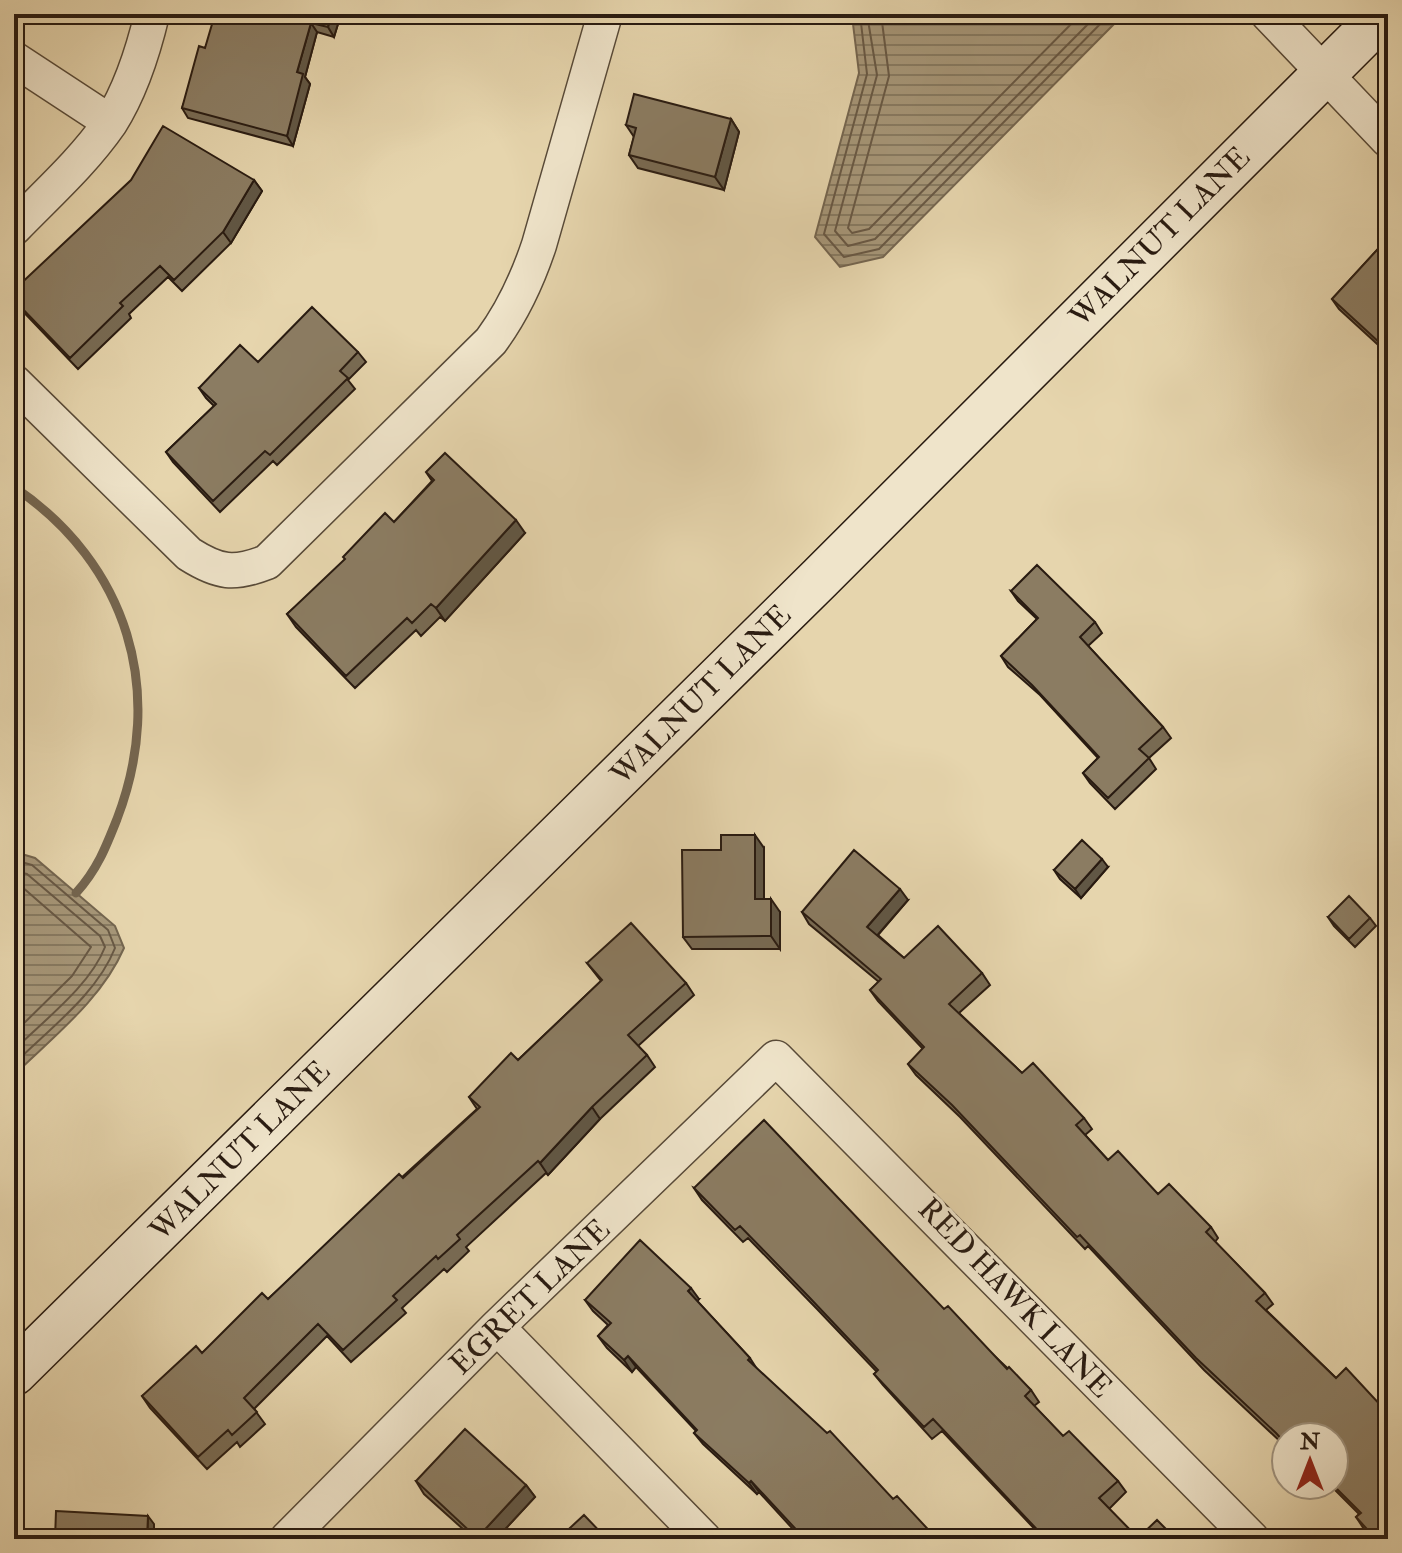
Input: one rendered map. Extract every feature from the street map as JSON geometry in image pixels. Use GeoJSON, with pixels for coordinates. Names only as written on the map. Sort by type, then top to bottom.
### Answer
{"type":"FeatureCollection","features":[{"type":"Feature","properties":{"kind":"main road","name":"WALNUT LANE"},"geometry":{"type":"LineString","coordinates":[[14,1373],[1381,20]]}},
{"type":"Feature","properties":{"kind":"street"},"geometry":{"type":"LineString","coordinates":[[14,228],[85,155],[110,122],[131,84],[152,14]]}},
{"type":"Feature","properties":{"kind":"street"},"geometry":{"type":"LineString","coordinates":[[14,382],[189,554],[229,571],[248,569],[267,562],[491,341],[506,321],[529,277],[605,14]]}},
{"type":"Feature","properties":{"kind":"street"},"geometry":{"type":"LineString","coordinates":[[1268,14],[1388,140]]}},
{"type":"Feature","properties":{"kind":"street"},"geometry":{"type":"LineString","coordinates":[[14,59],[110,122]]}},
{"type":"Feature","properties":{"kind":"street","name":"EGRET LANE"},"geometry":{"type":"LineString","coordinates":[[287,1539],[497,1327],[776,1058]]}},
{"type":"Feature","properties":{"kind":"street","name":"RED HAWK LANE"},"geometry":{"type":"LineString","coordinates":[[776,1058],[1252,1539]]}},
{"type":"Feature","properties":{"kind":"street"},"geometry":{"type":"LineString","coordinates":[[497,1327],[704,1539]]}},
{"type":"Feature","properties":{"kind":"water"},"geometry":{"type":"Polygon","coordinates":[[[842,14],[1116,14],[1119,19],[883,257],[840,267],[815,237],[859,73],[853,24],[842,14]]]}},
{"type":"Feature","properties":{"kind":"water"},"geometry":{"type":"Polygon","coordinates":[[[15,852],[35,858],[115,926],[124,948],[90,1000],[14,1075],[15,852]]]}},
{"type":"Feature","properties":{"kind":"building"},"geometry":{"type":"Polygon","coordinates":[[[215,14],[331,14],[328,27],[311,23],[297,72],[303,74],[287,136],[182,108],[199,46],[205,48],[215,14]]]}},
{"type":"Feature","properties":{"kind":"building"},"geometry":{"type":"Polygon","coordinates":[[[634,94],[731,119],[715,177],[629,155],[636,128],[626,125],[634,94]]]}},
{"type":"Feature","properties":{"kind":"building"},"geometry":{"type":"Polygon","coordinates":[[[163,126],[254,180],[223,232],[174,280],[160,266],[120,303],[123,306],[70,358],[14,300],[14,290],[131,180],[163,126]]]}},
{"type":"Feature","properties":{"kind":"building"},"geometry":{"type":"Polygon","coordinates":[[[1388,238],[1388,337],[1381,344],[1332,299],[1388,238]]]}},
{"type":"Feature","properties":{"kind":"building"},"geometry":{"type":"Polygon","coordinates":[[[312,307],[358,352],[340,371],[348,378],[270,455],[265,451],[213,501],[166,452],[216,404],[199,388],[240,345],[258,362],[312,307]]]}},
{"type":"Feature","properties":{"kind":"building"},"geometry":{"type":"Polygon","coordinates":[[[445,453],[516,520],[436,608],[431,604],[412,623],[407,618],[346,676],[287,614],[345,559],[343,557],[385,513],[394,522],[434,480],[426,472],[445,453]]]}},
{"type":"Feature","properties":{"kind":"building"},"geometry":{"type":"Polygon","coordinates":[[[1037,565],[1095,622],[1080,637],[1163,727],[1139,749],[1149,758],[1108,798],[1083,773],[1099,757],[1001,656],[1038,618],[1011,591],[1037,565]]]}},
{"type":"Feature","properties":{"kind":"building"},"geometry":{"type":"Polygon","coordinates":[[[721,835],[755,835],[755,899],[771,899],[771,936],[683,937],[682,850],[721,850],[721,835]]]}},
{"type":"Feature","properties":{"kind":"building"},"geometry":{"type":"Polygon","coordinates":[[[1082,840],[1102,859],[1075,889],[1054,870],[1082,840]]]}},
{"type":"Feature","properties":{"kind":"building"},"geometry":{"type":"Polygon","coordinates":[[[854,850],[900,889],[867,927],[904,958],[938,926],[982,973],[949,1004],[1022,1073],[1033,1063],[1084,1118],[1076,1125],[1108,1160],[1118,1151],[1158,1194],[1169,1184],[1211,1227],[1206,1232],[1265,1293],[1256,1301],[1336,1378],[1346,1368],[1385,1410],[1382,1413],[1388,1419],[1388,1539],[1376,1539],[1356,1517],[1361,1513],[1349,1501],[1350,1421],[1270,1421],[1270,1427],[1196,1358],[1080,1235],[1077,1237],[952,1105],[908,1064],[924,1047],[870,990],[881,979],[802,912],[854,850]]]}},
{"type":"Feature","properties":{"kind":"building"},"geometry":{"type":"Polygon","coordinates":[[[1349,896],[1370,918],[1349,939],[1328,917],[1349,896]]]}},
{"type":"Feature","properties":{"kind":"building"},"geometry":{"type":"Polygon","coordinates":[[[631,923],[686,983],[628,1035],[647,1055],[592,1107],[540,1163],[538,1161],[457,1235],[460,1239],[438,1259],[436,1256],[393,1296],[397,1300],[343,1350],[318,1324],[244,1398],[257,1412],[232,1435],[228,1430],[198,1457],[142,1396],[196,1346],[202,1353],[262,1293],[268,1299],[399,1174],[403,1178],[480,1107],[469,1097],[511,1053],[518,1060],[602,980],[587,963],[631,923]]]}},
{"type":"Feature","properties":{"kind":"building"},"geometry":{"type":"Polygon","coordinates":[[[764,1120],[944,1309],[948,1306],[1031,1390],[1025,1396],[1063,1436],[1069,1431],[1118,1481],[1099,1498],[1138,1538],[1157,1520],[1176,1539],[1046,1539],[933,1419],[924,1427],[874,1374],[878,1370],[809,1297],[740,1226],[735,1230],[694,1188],[764,1120]]]}},
{"type":"Feature","properties":{"kind":"building"},"geometry":{"type":"Polygon","coordinates":[[[640,1240],[691,1288],[688,1291],[750,1358],[748,1360],[827,1433],[830,1431],[893,1499],[897,1496],[937,1539],[805,1539],[751,1481],[749,1483],[694,1433],[697,1430],[628,1356],[624,1360],[598,1336],[611,1323],[585,1300],[640,1240]]]}},
{"type":"Feature","properties":{"kind":"building"},"geometry":{"type":"Polygon","coordinates":[[[465,1429],[526,1485],[477,1538],[416,1481],[465,1429]]]}},
{"type":"Feature","properties":{"kind":"building"},"geometry":{"type":"Polygon","coordinates":[[[56,1511],[148,1516],[147,1539],[55,1539],[56,1511]]]}},
{"type":"Feature","properties":{"kind":"building"},"geometry":{"type":"Polygon","coordinates":[[[584,1515],[607,1539],[558,1539],[584,1515]]]}},
{"type":"Feature","properties":{"kind":"waterway"},"geometry":{"type":"LineString","coordinates":[[14,487],[53,518],[85,553],[110,592],[127,634],[136,678],[138,724],[131,771],[105,849],[76,893]]}}]}
